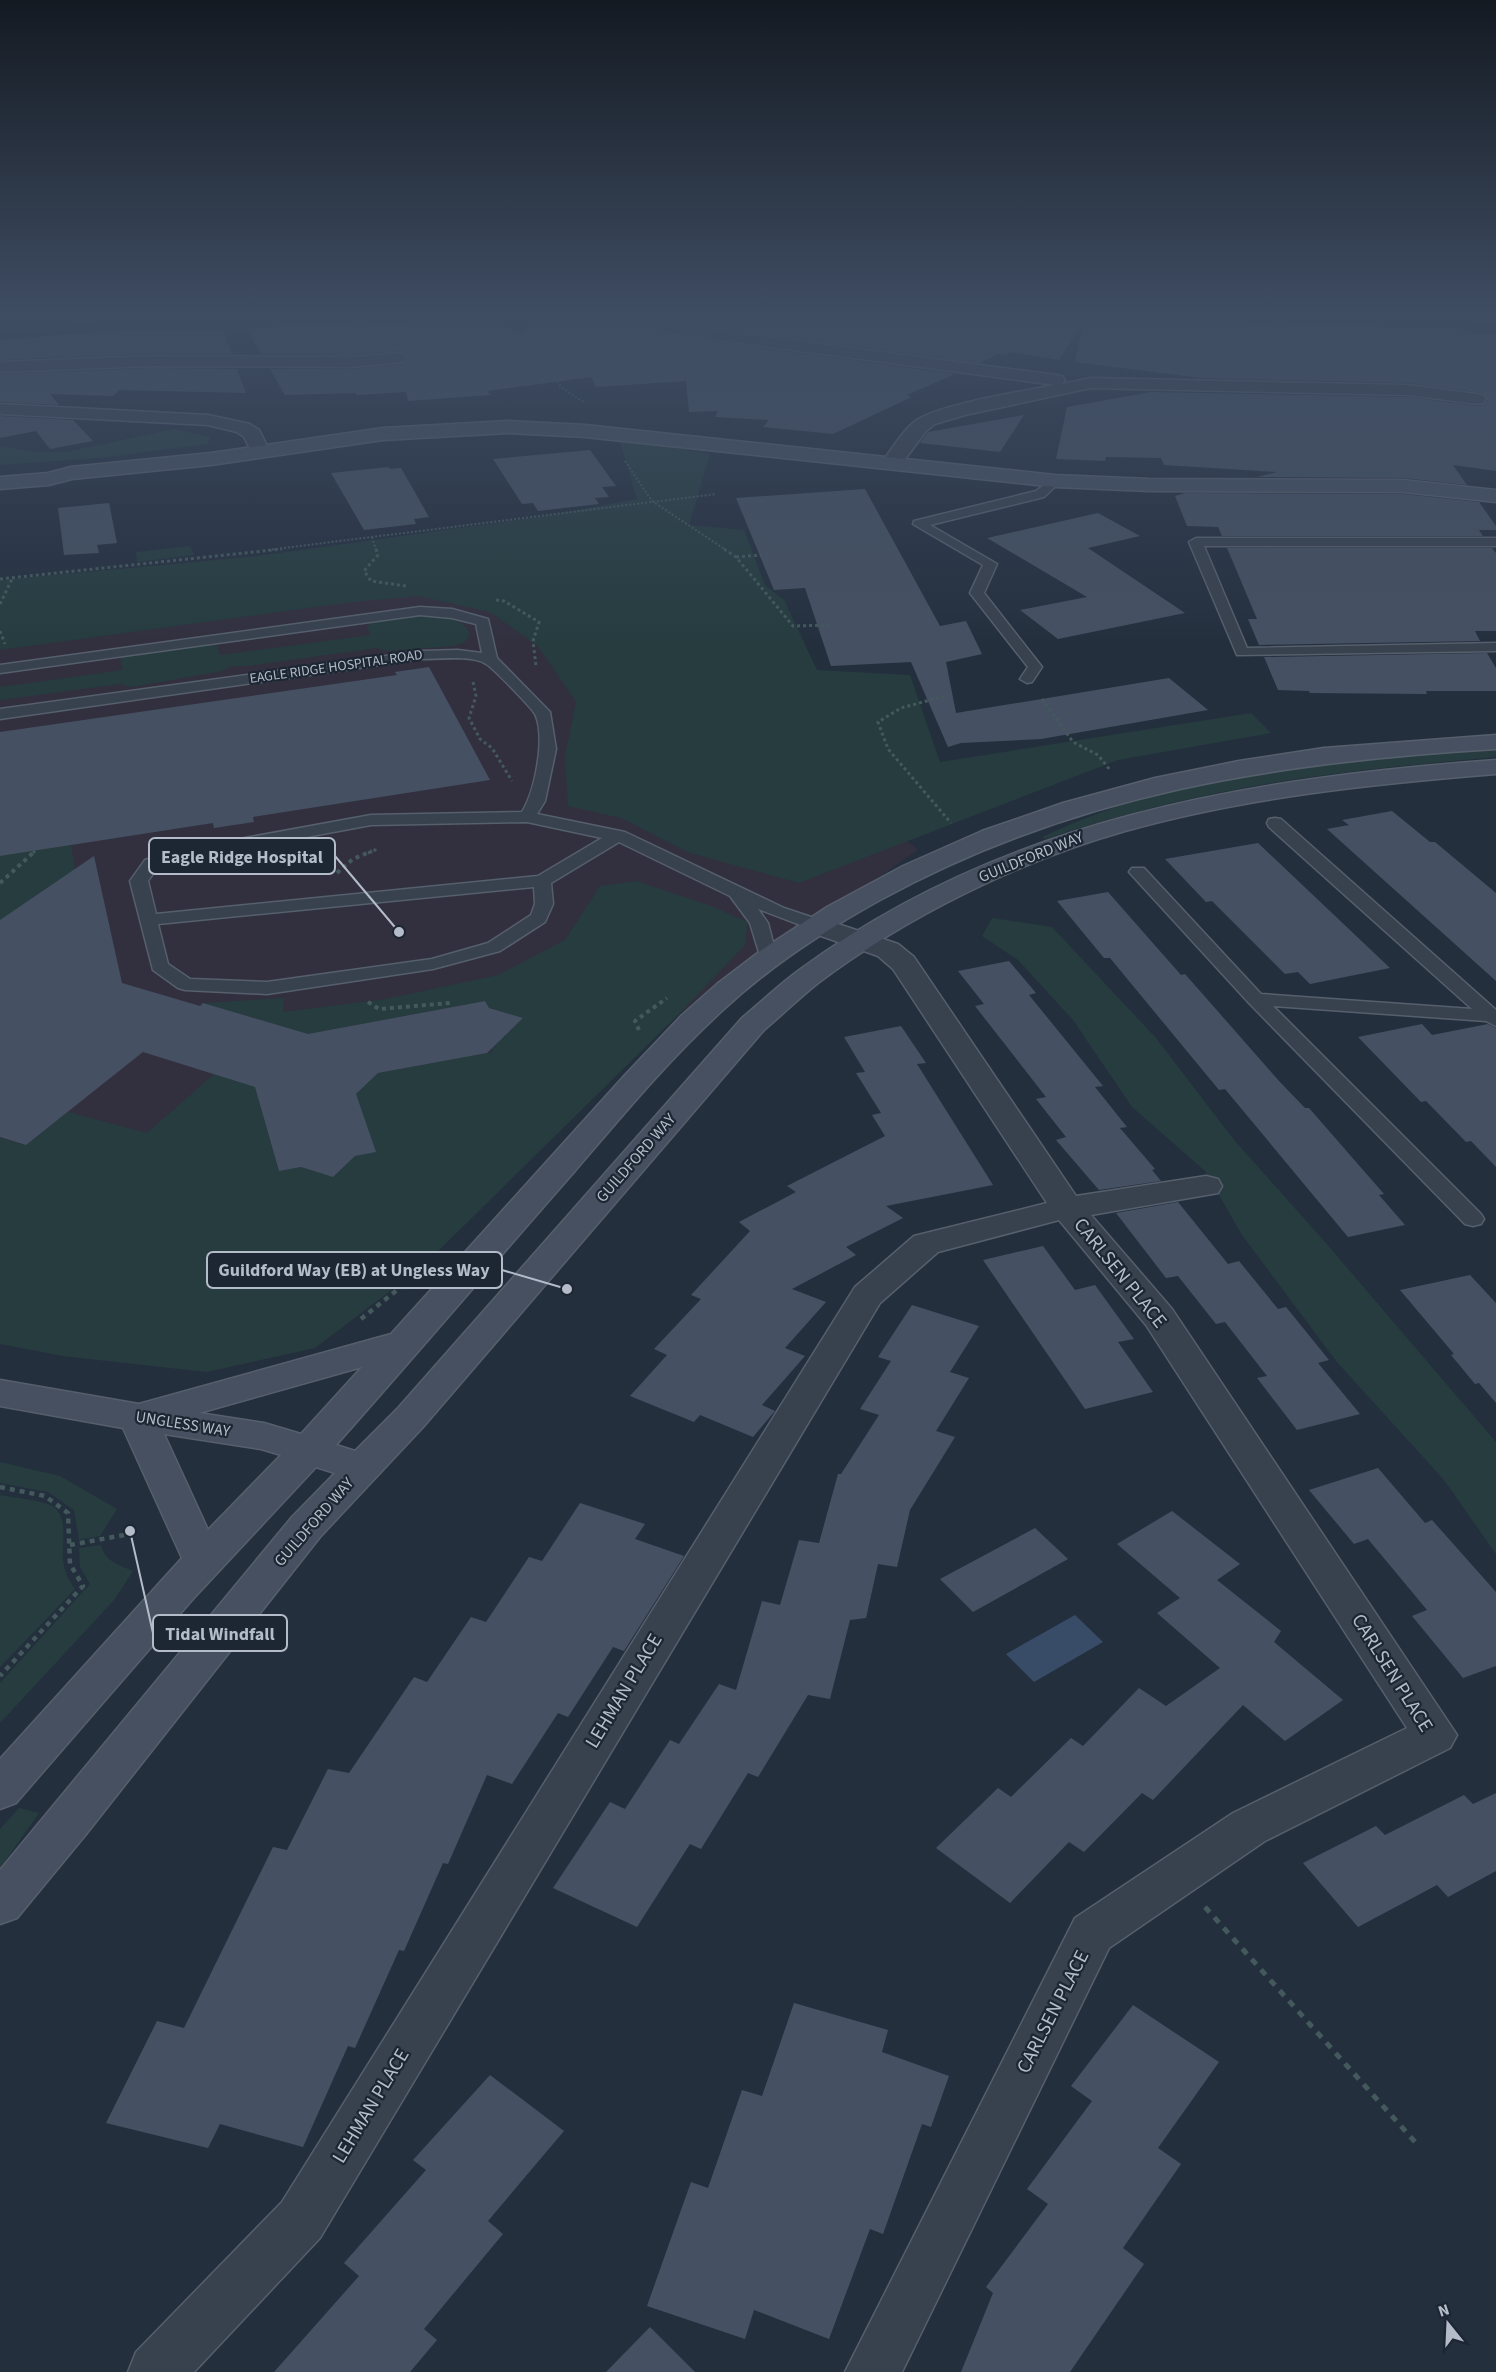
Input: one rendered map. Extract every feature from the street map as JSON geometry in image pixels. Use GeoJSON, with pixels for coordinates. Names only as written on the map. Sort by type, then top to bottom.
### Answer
{"type":"FeatureCollection","features":[{"type":"Feature","properties":{"kind":"main road"},"geometry":{"type":"LineString","coordinates":[[0,483],[261,452],[383,434],[471,427],[544,428],[624,435],[1055,481],[1137,485],[1403,486],[1496,496]]}},
{"type":"Feature","properties":{"kind":"main road"},"geometry":{"type":"LineString","coordinates":[[0,475],[71,473]]}},
{"type":"Feature","properties":{"kind":"main road","name":"GUILDFORD WAY"},"geometry":{"type":"LineString","coordinates":[[0,1790],[203,1562],[308,1450],[641,1076],[713,1003],[768,958],[882,886],[955,850],[1053,813],[1136,789],[1236,768],[1336,753],[1496,742]]}},
{"type":"Feature","properties":{"kind":"main road","name":"GUILDFORD WAY"},"geometry":{"type":"LineString","coordinates":[[0,1904],[79,1810],[306,1527],[411,1417],[753,1024],[807,978],[861,941],[928,902],[977,878],[1087,835],[1169,812],[1269,792],[1392,775],[1496,767]]}},
{"type":"Feature","properties":{"kind":"main road"},"geometry":{"type":"LineString","coordinates":[[203,1562],[137,1417],[300,1374],[403,1343]]}},
{"type":"Feature","properties":{"kind":"main road","name":"UNGLESS WAY"},"geometry":{"type":"LineString","coordinates":[[0,1393],[264,1436],[363,1468]]}},
{"type":"Feature","properties":{"kind":"street"},"geometry":{"type":"LineString","coordinates":[[224,424],[243,428],[252,434],[261,452]]}},
{"type":"Feature","properties":{"kind":"street"},"geometry":{"type":"LineString","coordinates":[[892,463],[924,424]]}},
{"type":"Feature","properties":{"kind":"street","name":"CARLSEN PLACE"},"geometry":{"type":"LineString","coordinates":[[817,925],[888,950],[904,963],[1067,1208],[1159,1317],[1435,1735],[1249,1827],[1092,1934],[873,2372]]}},
{"type":"Feature","properties":{"kind":"street","name":"LEHMAN PLACE"},"geometry":{"type":"LineString","coordinates":[[156,2372],[301,2220],[867,1295],[926,1244],[1067,1208],[1206,1186]]}},
{"type":"Feature","properties":{"kind":"lane"},"geometry":{"type":"LineString","coordinates":[[1027,680],[1035,667],[977,593],[990,564],[919,524],[1040,494],[1055,481]]}},
{"type":"Feature","properties":{"kind":"lane"},"geometry":{"type":"LineString","coordinates":[[1496,542],[1196,542],[1242,652],[1496,647]]}},
{"type":"Feature","properties":{"kind":"lane"},"geometry":{"type":"LineString","coordinates":[[0,669],[420,611],[442,611],[465,615],[483,622],[490,659],[542,712],[548,749],[537,801],[527,817]]}},
{"type":"Feature","properties":{"kind":"lane","name":"EAGLE RIDGE HOSPITAL ROAD"},"geometry":{"type":"LineString","coordinates":[[0,714],[422,655],[458,654],[490,659]]}},
{"type":"Feature","properties":{"kind":"lane"},"geometry":{"type":"LineString","coordinates":[[542,880],[544,904],[539,918],[494,947],[433,964],[267,988],[185,984],[159,966],[139,881],[151,864],[180,855],[371,820],[527,817],[620,836],[778,912],[817,925]]}},
{"type":"Feature","properties":{"kind":"lane"},"geometry":{"type":"LineString","coordinates":[[1275,823],[1495,1017]]}},
{"type":"Feature","properties":{"kind":"lane"},"geometry":{"type":"LineString","coordinates":[[148,920],[542,880],[598,846],[620,836]]}},
{"type":"Feature","properties":{"kind":"lane"},"geometry":{"type":"LineString","coordinates":[[1138,872],[1256,999],[1473,1219]]}},
{"type":"Feature","properties":{"kind":"lane"},"geometry":{"type":"LineString","coordinates":[[735,891],[759,923],[768,958]]}},
{"type":"Feature","properties":{"kind":"lane"},"geometry":{"type":"LineString","coordinates":[[1256,999],[1495,1017]]}},
{"type":"Feature","properties":{"kind":"path"},"geometry":{"type":"LineString","coordinates":[[624,435],[614,445],[652,501],[736,557],[793,626],[832,625]]}},
{"type":"Feature","properties":{"kind":"path"},"geometry":{"type":"LineString","coordinates":[[0,579],[336,543],[716,494]]}},
{"type":"Feature","properties":{"kind":"path"},"geometry":{"type":"LineString","coordinates":[[736,557],[762,555]]}},
{"type":"Feature","properties":{"kind":"path"},"geometry":{"type":"LineString","coordinates":[[0,604],[12,579]]}},
{"type":"Feature","properties":{"kind":"path"},"geometry":{"type":"LineString","coordinates":[[471,680],[476,686],[476,702],[469,718],[480,739],[492,748],[513,783]]}},
{"type":"Feature","properties":{"kind":"path"},"geometry":{"type":"LineString","coordinates":[[1027,680],[1074,742],[1098,755],[1110,771]]}},
{"type":"Feature","properties":{"kind":"path"},"geometry":{"type":"LineString","coordinates":[[945,696],[914,702],[892,711],[878,722],[886,747],[945,813],[952,825]]}},
{"type":"Feature","properties":{"kind":"path"},"geometry":{"type":"LineString","coordinates":[[332,878],[353,859],[375,850],[379,842]]}},
{"type":"Feature","properties":{"kind":"path"},"geometry":{"type":"LineString","coordinates":[[0,883],[34,851]]}},
{"type":"Feature","properties":{"kind":"path"},"geometry":{"type":"LineString","coordinates":[[368,1002],[379,1010],[441,1002],[450,1003]]}},
{"type":"Feature","properties":{"kind":"path"},"geometry":{"type":"LineString","coordinates":[[0,1487],[39,1493],[55,1500],[68,1513],[70,1564],[83,1586],[0,1676]]}},
{"type":"Feature","properties":{"kind":"path"},"geometry":{"type":"LineString","coordinates":[[70,1545],[135,1533]]}},
{"type":"Feature","properties":{"kind":"path"},"geometry":{"type":"LineString","coordinates":[[1176,1876],[1416,2143]]}},
{"type":"Feature","properties":{"kind":"shaded area"},"geometry":{"type":"Polygon","coordinates":[[[555,528],[918,850],[679,1014],[423,1266],[315,1348],[207,1372],[63,1356],[0,1344],[0,580],[555,528]]]}},
{"type":"Feature","properties":{"kind":"green space"},"geometry":{"type":"Polygon","coordinates":[[[174,429],[210,437],[208,444],[100,458],[0,465],[0,446],[35,452],[66,452],[174,429]]]}},
{"type":"Feature","properties":{"kind":"green space"},"geometry":{"type":"Polygon","coordinates":[[[619,439],[710,454],[689,525],[744,530],[765,585],[784,600],[817,670],[910,675],[940,762],[1251,713],[1271,733],[1118,760],[799,883],[690,853],[621,818],[568,806],[565,756],[576,702],[538,646],[490,612],[418,596],[352,602],[0,650],[0,580],[250,557],[539,517],[637,499],[619,439]]]}},
{"type":"Feature","properties":{"kind":"green space"},"geometry":{"type":"Polygon","coordinates":[[[190,546],[194,555],[137,562],[136,552],[190,546]]]}},
{"type":"Feature","properties":{"kind":"green space"},"geometry":{"type":"Polygon","coordinates":[[[416,616],[439,616],[454,619],[466,627],[470,634],[465,642],[453,646],[387,651],[377,648],[246,666],[231,666],[222,671],[132,687],[120,684],[0,700],[0,687],[123,670],[120,657],[216,644],[220,655],[371,635],[367,626],[373,622],[416,616]]]}},
{"type":"Feature","properties":{"kind":"green space"},"geometry":{"type":"Polygon","coordinates":[[[1496,749],[1496,757],[1304,778],[1192,798],[1081,827],[1045,839],[1042,837],[1096,814],[1151,796],[1207,782],[1322,763],[1496,749]]]}},
{"type":"Feature","properties":{"kind":"green space"},"geometry":{"type":"Polygon","coordinates":[[[71,845],[77,885],[0,920],[0,856],[71,845]]]}},
{"type":"Feature","properties":{"kind":"green space"},"geometry":{"type":"Polygon","coordinates":[[[636,881],[711,906],[747,922],[745,945],[679,1014],[423,1266],[315,1348],[207,1372],[63,1356],[0,1344],[0,1138],[26,1145],[68,1112],[147,1133],[214,1074],[255,1087],[279,1171],[301,1167],[333,1177],[355,1156],[356,1094],[378,1073],[493,1052],[488,1040],[504,1037],[523,1018],[489,1008],[485,1001],[308,1034],[203,1003],[284,998],[283,1012],[386,999],[498,975],[565,940],[600,886],[636,881]]]}},
{"type":"Feature","properties":{"kind":"green space"},"geometry":{"type":"Polygon","coordinates":[[[992,918],[1052,927],[1156,1038],[1234,1140],[1325,1242],[1496,1442],[1496,1554],[1444,1480],[1336,1361],[1242,1235],[1205,1171],[1132,1107],[1073,1020],[1018,960],[982,936],[992,918]]]}},
{"type":"Feature","properties":{"kind":"green space"},"geometry":{"type":"Polygon","coordinates":[[[0,1462],[60,1476],[117,1509],[100,1536],[79,1540],[74,1510],[48,1492],[0,1483],[0,1462]]]}},
{"type":"Feature","properties":{"kind":"green space"},"geometry":{"type":"Polygon","coordinates":[[[0,1495],[51,1505],[59,1513],[63,1526],[64,1567],[75,1589],[0,1667],[0,1495]]]}},
{"type":"Feature","properties":{"kind":"green space"},"geometry":{"type":"Polygon","coordinates":[[[101,1545],[109,1559],[133,1571],[114,1600],[0,1723],[0,1683],[90,1584],[80,1567],[79,1548],[101,1545]]]}},
{"type":"Feature","properties":{"kind":"green space"},"geometry":{"type":"Polygon","coordinates":[[[19,1808],[39,1813],[0,1868],[0,1829],[19,1808]]]}},
{"type":"Feature","properties":{"kind":"water"},"geometry":{"type":"Polygon","coordinates":[[[1075,1615],[1103,1642],[1034,1682],[1006,1654],[1075,1615]]]}},
{"type":"Feature","properties":{"kind":"building"},"geometry":{"type":"Polygon","coordinates":[[[0,424],[77,424],[93,441],[50,449],[36,431],[0,438],[0,424]]]}},
{"type":"Feature","properties":{"kind":"building"},"geometry":{"type":"Polygon","coordinates":[[[766,424],[855,424],[833,434],[763,427],[766,424]]]}},
{"type":"Feature","properties":{"kind":"building"},"geometry":{"type":"Polygon","coordinates":[[[975,424],[1018,424],[1000,452],[920,443],[928,432],[975,424]]]}},
{"type":"Feature","properties":{"kind":"building"},"geometry":{"type":"Polygon","coordinates":[[[1063,424],[1496,424],[1496,471],[1453,465],[1467,485],[1403,478],[1257,477],[1277,472],[1164,465],[1161,458],[1106,457],[1105,461],[1056,459],[1063,424]]]}},
{"type":"Feature","properties":{"kind":"building"},"geometry":{"type":"Polygon","coordinates":[[[590,450],[616,486],[602,487],[609,497],[595,498],[599,504],[538,511],[533,503],[522,504],[493,459],[590,450]]]}},
{"type":"Feature","properties":{"kind":"building"},"geometry":{"type":"Polygon","coordinates":[[[388,467],[390,469],[401,468],[429,517],[414,519],[416,524],[364,530],[331,473],[388,467]]]}},
{"type":"Feature","properties":{"kind":"building"},"geometry":{"type":"Polygon","coordinates":[[[865,489],[940,626],[966,621],[982,654],[946,662],[956,713],[1169,678],[1208,710],[1041,739],[961,743],[948,747],[911,662],[831,666],[805,588],[774,590],[736,498],[865,489]]]}},
{"type":"Feature","properties":{"kind":"building"},"geometry":{"type":"Polygon","coordinates":[[[1185,493],[1403,494],[1479,502],[1496,526],[1496,530],[1479,530],[1483,536],[1222,536],[1218,527],[1187,526],[1175,496],[1185,493]]]}},
{"type":"Feature","properties":{"kind":"building"},"geometry":{"type":"Polygon","coordinates":[[[109,503],[117,543],[97,545],[99,553],[64,555],[58,508],[109,503]]]}},
{"type":"Feature","properties":{"kind":"building"},"geometry":{"type":"Polygon","coordinates":[[[1098,513],[1140,536],[1088,548],[1185,613],[1058,639],[1020,610],[1087,597],[987,538],[1098,513]]]}},
{"type":"Feature","properties":{"kind":"building"},"geometry":{"type":"Polygon","coordinates":[[[1227,548],[1492,548],[1496,553],[1496,631],[1475,631],[1480,641],[1259,645],[1248,619],[1257,619],[1227,548]]]}},
{"type":"Feature","properties":{"kind":"building"},"geometry":{"type":"Polygon","coordinates":[[[1487,653],[1496,668],[1496,691],[1426,691],[1427,694],[1310,693],[1309,691],[1278,690],[1264,657],[1487,653]]]}},
{"type":"Feature","properties":{"kind":"building"},"geometry":{"type":"Polygon","coordinates":[[[429,667],[490,780],[253,817],[254,822],[214,828],[213,823],[0,856],[0,732],[397,675],[395,672],[429,667]]]}},
{"type":"Feature","properties":{"kind":"building"},"geometry":{"type":"Polygon","coordinates":[[[1392,811],[1430,842],[1435,842],[1496,893],[1496,981],[1327,829],[1349,825],[1342,820],[1392,811]]]}},
{"type":"Feature","properties":{"kind":"building"},"geometry":{"type":"Polygon","coordinates":[[[1258,843],[1390,968],[1310,984],[1298,972],[1285,974],[1212,901],[1206,902],[1165,859],[1258,843]]]}},
{"type":"Feature","properties":{"kind":"building"},"geometry":{"type":"Polygon","coordinates":[[[94,856],[122,983],[200,1006],[203,1003],[308,1034],[485,1001],[489,1008],[523,1018],[487,1053],[378,1073],[356,1094],[376,1152],[355,1156],[333,1177],[301,1167],[279,1171],[255,1087],[143,1052],[26,1145],[0,1137],[0,920],[94,856]]]}},
{"type":"Feature","properties":{"kind":"building"},"geometry":{"type":"Polygon","coordinates":[[[1108,892],[1181,975],[1185,974],[1280,1082],[1305,1108],[1309,1108],[1384,1194],[1379,1195],[1405,1225],[1348,1237],[1225,1089],[1219,1090],[1110,958],[1104,958],[1057,901],[1108,892]]]}},
{"type":"Feature","properties":{"kind":"building"},"geometry":{"type":"Polygon","coordinates":[[[1009,961],[1036,993],[1029,995],[1103,1086],[1095,1087],[1127,1127],[1120,1128],[1155,1169],[1152,1170],[1161,1181],[1099,1190],[1056,1140],[1066,1137],[1036,1099],[1046,1097],[975,1006],[984,1004],[958,971],[1009,961]]]}},
{"type":"Feature","properties":{"kind":"building"},"geometry":{"type":"Polygon","coordinates":[[[1422,1024],[1432,1035],[1488,1024],[1496,1028],[1496,1167],[1471,1141],[1466,1142],[1426,1101],[1421,1102],[1358,1037],[1422,1024]]]}},
{"type":"Feature","properties":{"kind":"building"},"geometry":{"type":"Polygon","coordinates":[[[901,1026],[926,1063],[917,1064],[993,1185],[886,1206],[903,1218],[846,1247],[856,1255],[792,1289],[826,1302],[785,1348],[805,1356],[762,1405],[775,1411],[753,1437],[700,1415],[694,1422],[630,1396],[667,1355],[654,1349],[701,1299],[691,1295],[750,1231],[739,1222],[796,1192],[787,1186],[885,1136],[872,1115],[881,1113],[856,1073],[865,1072],[844,1037],[901,1026]]]}},
{"type":"Feature","properties":{"kind":"building"},"geometry":{"type":"Polygon","coordinates":[[[1178,1202],[1228,1264],[1239,1261],[1278,1309],[1286,1307],[1329,1360],[1318,1363],[1360,1414],[1297,1430],[1257,1378],[1267,1376],[1225,1322],[1216,1324],[1178,1276],[1166,1278],[1116,1213],[1178,1202]]]}},
{"type":"Feature","properties":{"kind":"building"},"geometry":{"type":"Polygon","coordinates":[[[1043,1246],[1075,1290],[1095,1285],[1134,1339],[1118,1342],[1153,1392],[1085,1409],[983,1260],[1043,1246]]]}},
{"type":"Feature","properties":{"kind":"building"},"geometry":{"type":"Polygon","coordinates":[[[1470,1275],[1496,1303],[1496,1403],[1479,1383],[1475,1384],[1451,1355],[1454,1354],[1400,1290],[1470,1275]]]}},
{"type":"Feature","properties":{"kind":"building"},"geometry":{"type":"Polygon","coordinates":[[[912,1305],[979,1326],[950,1372],[969,1378],[936,1431],[955,1437],[910,1510],[897,1567],[878,1564],[866,1618],[850,1620],[830,1699],[808,1695],[758,1777],[748,1773],[701,1849],[690,1844],[637,1927],[553,1888],[610,1802],[625,1809],[670,1740],[679,1744],[719,1684],[736,1690],[762,1601],[780,1605],[799,1540],[819,1543],[838,1474],[841,1474],[879,1415],[860,1409],[891,1361],[878,1357],[912,1305]]]}},
{"type":"Feature","properties":{"kind":"building"},"geometry":{"type":"Polygon","coordinates":[[[1378,1468],[1425,1523],[1432,1520],[1496,1592],[1496,1666],[1463,1678],[1412,1616],[1427,1610],[1368,1539],[1354,1544],[1309,1490],[1378,1468]]]}},
{"type":"Feature","properties":{"kind":"building"},"geometry":{"type":"Polygon","coordinates":[[[580,1503],[645,1524],[635,1539],[684,1556],[624,1651],[613,1647],[568,1717],[558,1713],[512,1784],[487,1775],[448,1864],[443,1863],[404,1951],[399,1950],[355,2048],[348,2046],[303,2147],[220,2124],[208,2148],[106,2123],[157,2021],[184,2028],[273,1847],[287,1850],[328,1769],[349,1773],[414,1677],[427,1682],[471,1617],[486,1622],[529,1557],[542,1561],[580,1503]]]}},
{"type":"Feature","properties":{"kind":"building"},"geometry":{"type":"Polygon","coordinates":[[[1172,1511],[1240,1564],[1217,1580],[1281,1631],[1274,1642],[1343,1700],[1285,1741],[1243,1705],[1153,1800],[1142,1793],[1084,1852],[1069,1842],[1010,1903],[936,1848],[998,1788],[1011,1797],[1071,1738],[1083,1746],[1139,1688],[1166,1706],[1220,1668],[1157,1613],[1180,1598],[1117,1544],[1172,1511]]]}},
{"type":"Feature","properties":{"kind":"building"},"geometry":{"type":"Polygon","coordinates":[[[1035,1528],[1068,1559],[973,1612],[940,1579],[1035,1528]]]}},
{"type":"Feature","properties":{"kind":"building"},"geometry":{"type":"Polygon","coordinates":[[[1496,1793],[1496,1871],[1448,1897],[1437,1885],[1358,1927],[1303,1863],[1376,1826],[1385,1835],[1464,1795],[1473,1804],[1496,1793]]]}},
{"type":"Feature","properties":{"kind":"building"},"geometry":{"type":"Polygon","coordinates":[[[794,2003],[888,2030],[882,2052],[949,2076],[931,2127],[922,2124],[883,2234],[870,2229],[829,2339],[754,2310],[745,2339],[647,2306],[691,2182],[708,2188],[742,2090],[762,2096],[794,2003]]]}},
{"type":"Feature","properties":{"kind":"building"},"geometry":{"type":"Polygon","coordinates":[[[1133,2005],[1219,2062],[1158,2148],[1181,2164],[1123,2248],[1144,2264],[1070,2372],[961,2372],[993,2293],[986,2287],[1048,2204],[1027,2189],[1092,2101],[1071,2086],[1133,2005]]]}},
{"type":"Feature","properties":{"kind":"building"},"geometry":{"type":"Polygon","coordinates":[[[490,2075],[564,2131],[488,2221],[503,2234],[424,2329],[437,2340],[410,2372],[274,2372],[359,2276],[344,2263],[426,2170],[413,2160],[490,2075]]]}},
{"type":"Feature","properties":{"kind":"building"},"geometry":{"type":"Polygon","coordinates":[[[650,2327],[695,2372],[606,2372],[650,2327]]]}},
{"type":"Feature","properties":{"kind":"place","name":"Eagle Ridge Hospital"},"geometry":{"type":"Point","coordinates":[399,932]}},
{"type":"Feature","properties":{"kind":"place","name":"Guildford Way (EB) at Ungless Way"},"geometry":{"type":"Point","coordinates":[567,1289]}},
{"type":"Feature","properties":{"kind":"place","name":"Tidal Windfall"},"geometry":{"type":"Point","coordinates":[130,1531]}}]}
